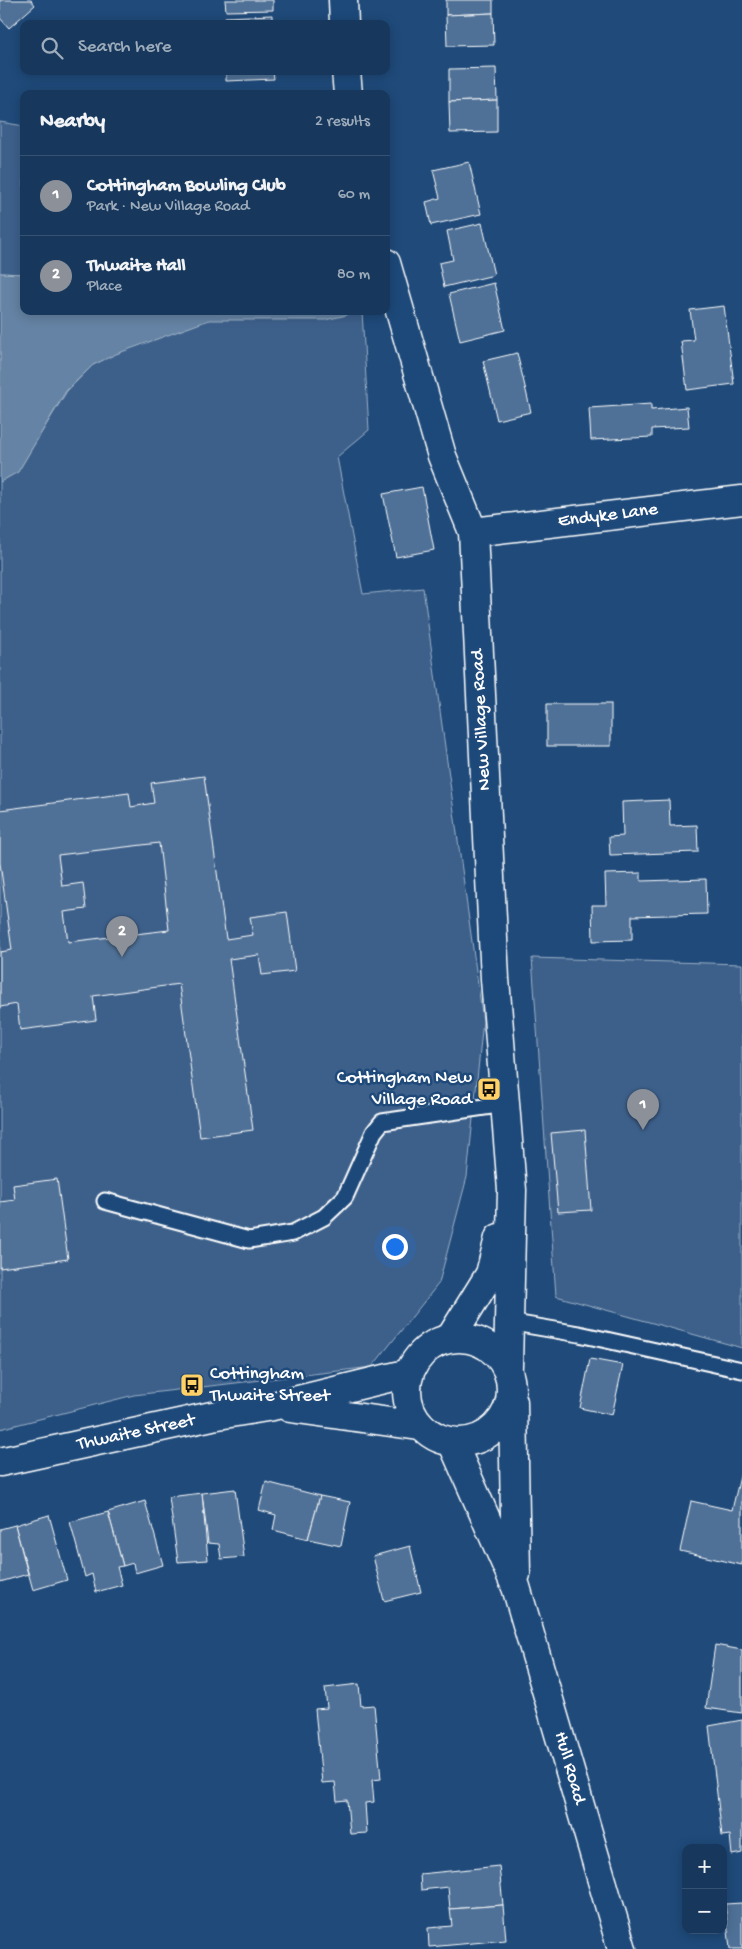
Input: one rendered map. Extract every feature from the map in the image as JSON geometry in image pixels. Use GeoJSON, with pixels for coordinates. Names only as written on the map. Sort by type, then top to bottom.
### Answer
{"type":"FeatureCollection","features":[{"type":"Feature","properties":{"kind":"main road"},"geometry":{"type":"LineString","coordinates":[[343,0],[344,20]]}},
{"type":"Feature","properties":{"kind":"main road"},"geometry":{"type":"LineString","coordinates":[[346,75],[348,90]]}},
{"type":"Feature","properties":{"kind":"main road","name":"New Village Road"},"geometry":{"type":"LineString","coordinates":[[390,277],[442,456],[473,532],[495,979],[512,1190]]}},
{"type":"Feature","properties":{"kind":"main road","name":"Endyke Lane"},"geometry":{"type":"LineString","coordinates":[[473,532],[742,500]]}},
{"type":"Feature","properties":{"kind":"main road"},"geometry":{"type":"LineString","coordinates":[[508,1366],[488,1345],[451,1338],[425,1349],[409,1373],[407,1399],[419,1426],[436,1439],[453,1444],[496,1430],[513,1398],[513,1384],[508,1366],[512,1190]]}},
{"type":"Feature","properties":{"kind":"main road"},"geometry":{"type":"LineString","coordinates":[[451,1338],[490,1274],[512,1190]]}},
{"type":"Feature","properties":{"kind":"main road","name":"Thwaite Street"},"geometry":{"type":"LineString","coordinates":[[0,1462],[212,1416],[273,1406],[409,1373]]}},
{"type":"Feature","properties":{"kind":"main road","name":"Hull Road"},"geometry":{"type":"LineString","coordinates":[[513,1398],[516,1587]]}},
{"type":"Feature","properties":{"kind":"main road","name":"Thwaite Street"},"geometry":{"type":"LineString","coordinates":[[273,1406],[419,1426]]}},
{"type":"Feature","properties":{"kind":"main road","name":"Hull Road"},"geometry":{"type":"LineString","coordinates":[[453,1444],[516,1587],[622,1949]]}},
{"type":"Feature","properties":{"kind":"lane"},"geometry":{"type":"LineString","coordinates":[[105,1201],[249,1240],[293,1233],[324,1217],[345,1197],[374,1132],[382,1122],[505,1104]]}},
{"type":"Feature","properties":{"kind":"lane"},"geometry":{"type":"LineString","coordinates":[[508,1322],[579,1334],[742,1370]]}},
{"type":"Feature","properties":{"kind":"shaded area"},"geometry":{"type":"Polygon","coordinates":[[[0,122],[20,125],[20,274],[0,273],[0,122]]]}},
{"type":"Feature","properties":{"kind":"shaded area"},"geometry":{"type":"Polygon","coordinates":[[[0,273],[20,274],[20,315],[347,315],[325,320],[209,320],[116,354],[93,365],[66,391],[18,472],[0,482],[0,273]]]}},
{"type":"Feature","properties":{"kind":"shaded area"},"geometry":{"type":"Polygon","coordinates":[[[190,315],[362,315],[369,430],[337,457],[363,594],[423,588],[483,1021],[467,1177],[439,1283],[372,1367],[134,1395],[0,1429],[0,482],[18,471],[67,391],[93,365],[190,315]]]}},
{"type":"Feature","properties":{"kind":"shaded area"},"geometry":{"type":"Polygon","coordinates":[[[532,958],[742,964],[742,1348],[556,1296],[532,958]]]}},
{"type":"Feature","properties":{"kind":"building"},"geometry":{"type":"Polygon","coordinates":[[[0,0],[31,0],[35,5],[9,28],[0,18],[0,0]]]}},
{"type":"Feature","properties":{"kind":"building"},"geometry":{"type":"Polygon","coordinates":[[[225,0],[273,0],[273,10],[226,11],[225,0]]]}},
{"type":"Feature","properties":{"kind":"building"},"geometry":{"type":"Polygon","coordinates":[[[446,0],[493,0],[493,13],[446,15],[446,0]]]}},
{"type":"Feature","properties":{"kind":"building"},"geometry":{"type":"Polygon","coordinates":[[[493,13],[494,45],[447,46],[446,15],[493,13]]]}},
{"type":"Feature","properties":{"kind":"building"},"geometry":{"type":"Polygon","coordinates":[[[272,15],[272,20],[225,20],[225,17],[272,15]]]}},
{"type":"Feature","properties":{"kind":"building"},"geometry":{"type":"Polygon","coordinates":[[[496,68],[497,100],[449,102],[449,69],[496,68]]]}},
{"type":"Feature","properties":{"kind":"building"},"geometry":{"type":"Polygon","coordinates":[[[226,75],[274,75],[274,79],[226,81],[226,75]]]}},
{"type":"Feature","properties":{"kind":"building"},"geometry":{"type":"Polygon","coordinates":[[[497,100],[497,132],[450,133],[449,102],[497,100]]]}},
{"type":"Feature","properties":{"kind":"building"},"geometry":{"type":"Polygon","coordinates":[[[469,162],[481,214],[431,225],[426,202],[440,198],[433,170],[469,162]]]}},
{"type":"Feature","properties":{"kind":"building"},"geometry":{"type":"Polygon","coordinates":[[[482,223],[494,275],[444,287],[439,263],[453,260],[447,231],[482,223]]]}},
{"type":"Feature","properties":{"kind":"building"},"geometry":{"type":"Polygon","coordinates":[[[494,283],[505,330],[460,341],[449,294],[494,283]]]}},
{"type":"Feature","properties":{"kind":"building"},"geometry":{"type":"Polygon","coordinates":[[[724,306],[734,384],[687,390],[681,341],[694,340],[690,310],[724,306]]]}},
{"type":"Feature","properties":{"kind":"building"},"geometry":{"type":"Polygon","coordinates":[[[517,353],[531,412],[497,420],[483,361],[517,353]]]}},
{"type":"Feature","properties":{"kind":"building"},"geometry":{"type":"Polygon","coordinates":[[[651,404],[651,410],[687,407],[689,427],[652,429],[652,437],[591,440],[589,408],[651,404]]]}},
{"type":"Feature","properties":{"kind":"building"},"geometry":{"type":"Polygon","coordinates":[[[422,487],[434,550],[396,557],[383,494],[422,487]]]}},
{"type":"Feature","properties":{"kind":"building"},"geometry":{"type":"Polygon","coordinates":[[[547,704],[611,704],[611,746],[547,746],[547,704]]]}},
{"type":"Feature","properties":{"kind":"building"},"geometry":{"type":"Polygon","coordinates":[[[204,776],[226,939],[253,935],[250,917],[287,912],[295,971],[262,975],[259,955],[229,959],[253,1130],[200,1137],[179,984],[93,996],[96,1020],[20,1030],[17,1004],[0,1007],[0,952],[12,950],[0,863],[0,810],[129,793],[131,807],[154,803],[151,783],[204,776]],[[159,843],[58,855],[62,886],[83,883],[86,909],[64,912],[68,942],[169,930],[159,843]]]}},
{"type":"Feature","properties":{"kind":"building"},"geometry":{"type":"Polygon","coordinates":[[[669,800],[670,826],[697,825],[698,852],[610,855],[609,837],[623,836],[622,802],[669,800]]]}},
{"type":"Feature","properties":{"kind":"building"},"geometry":{"type":"Polygon","coordinates":[[[641,873],[641,881],[706,879],[707,914],[632,916],[632,940],[593,941],[592,905],[606,905],[605,874],[641,873]]]}},
{"type":"Feature","properties":{"kind":"building"},"geometry":{"type":"Polygon","coordinates":[[[585,1130],[591,1210],[558,1212],[551,1133],[585,1130]]]}},
{"type":"Feature","properties":{"kind":"building"},"geometry":{"type":"Polygon","coordinates":[[[57,1179],[68,1259],[0,1268],[0,1202],[15,1200],[13,1185],[57,1179]]]}},
{"type":"Feature","properties":{"kind":"building"},"geometry":{"type":"Polygon","coordinates":[[[590,1359],[623,1365],[612,1415],[580,1408],[590,1359]]]}},
{"type":"Feature","properties":{"kind":"building"},"geometry":{"type":"Polygon","coordinates":[[[742,1468],[742,1565],[680,1551],[691,1501],[732,1510],[742,1468]]]}},
{"type":"Feature","properties":{"kind":"building"},"geometry":{"type":"Polygon","coordinates":[[[266,1482],[320,1496],[308,1539],[273,1530],[276,1515],[259,1510],[266,1482]]]}},
{"type":"Feature","properties":{"kind":"building"},"geometry":{"type":"Polygon","coordinates":[[[235,1489],[244,1557],[221,1559],[219,1544],[208,1543],[202,1493],[235,1489]]]}},
{"type":"Feature","properties":{"kind":"building"},"geometry":{"type":"Polygon","coordinates":[[[202,1493],[208,1560],[178,1562],[169,1497],[202,1493]]]}},
{"type":"Feature","properties":{"kind":"building"},"geometry":{"type":"Polygon","coordinates":[[[320,1496],[350,1502],[341,1546],[308,1539],[320,1496]]]}},
{"type":"Feature","properties":{"kind":"building"},"geometry":{"type":"Polygon","coordinates":[[[145,1501],[163,1565],[135,1573],[133,1563],[123,1566],[108,1512],[145,1501]]]}},
{"type":"Feature","properties":{"kind":"building"},"geometry":{"type":"Polygon","coordinates":[[[108,1512],[123,1566],[117,1567],[122,1585],[96,1592],[92,1574],[85,1577],[70,1522],[108,1512]]]}},
{"type":"Feature","properties":{"kind":"building"},"geometry":{"type":"Polygon","coordinates":[[[49,1515],[67,1580],[33,1590],[15,1525],[49,1515]]]}},
{"type":"Feature","properties":{"kind":"building"},"geometry":{"type":"Polygon","coordinates":[[[15,1525],[28,1574],[0,1582],[0,1529],[15,1525]]]}},
{"type":"Feature","properties":{"kind":"building"},"geometry":{"type":"Polygon","coordinates":[[[410,1546],[421,1592],[384,1601],[373,1556],[410,1546]]]}},
{"type":"Feature","properties":{"kind":"building"},"geometry":{"type":"Polygon","coordinates":[[[715,1645],[742,1650],[742,1713],[706,1708],[715,1645]]]}},
{"type":"Feature","properties":{"kind":"building"},"geometry":{"type":"Polygon","coordinates":[[[359,1684],[361,1706],[374,1705],[381,1779],[372,1780],[374,1802],[365,1803],[367,1833],[350,1834],[347,1800],[337,1801],[335,1782],[322,1783],[315,1709],[327,1708],[325,1688],[359,1684]]]}},
{"type":"Feature","properties":{"kind":"building"},"geometry":{"type":"Polygon","coordinates":[[[742,1720],[742,1853],[732,1855],[730,1835],[722,1836],[709,1726],[742,1720]]]}},
{"type":"Feature","properties":{"kind":"building"},"geometry":{"type":"Polygon","coordinates":[[[499,1866],[503,1905],[450,1909],[448,1887],[421,1890],[420,1874],[499,1866]]]}},
{"type":"Feature","properties":{"kind":"building"},"geometry":{"type":"Polygon","coordinates":[[[742,1903],[742,1949],[730,1949],[727,1904],[742,1903]]]}},
{"type":"Feature","properties":{"kind":"building"},"geometry":{"type":"Polygon","coordinates":[[[503,1905],[506,1940],[429,1947],[428,1928],[452,1926],[450,1909],[503,1905]]]}},
{"type":"Feature","properties":{"kind":"place","name":"Thwaite Hall"},"geometry":{"type":"Point","coordinates":[122,957]}},
{"type":"Feature","properties":{"kind":"place","name":"Cottingham New Village Road"},"geometry":{"type":"Point","coordinates":[489,1089]}},
{"type":"Feature","properties":{"kind":"place","name":"Cottingham Bowling Club"},"geometry":{"type":"Point","coordinates":[643,1130]}},
{"type":"Feature","properties":{"kind":"place","name":"Cottingham Thwaite Street"},"geometry":{"type":"Point","coordinates":[192,1385]}}]}
